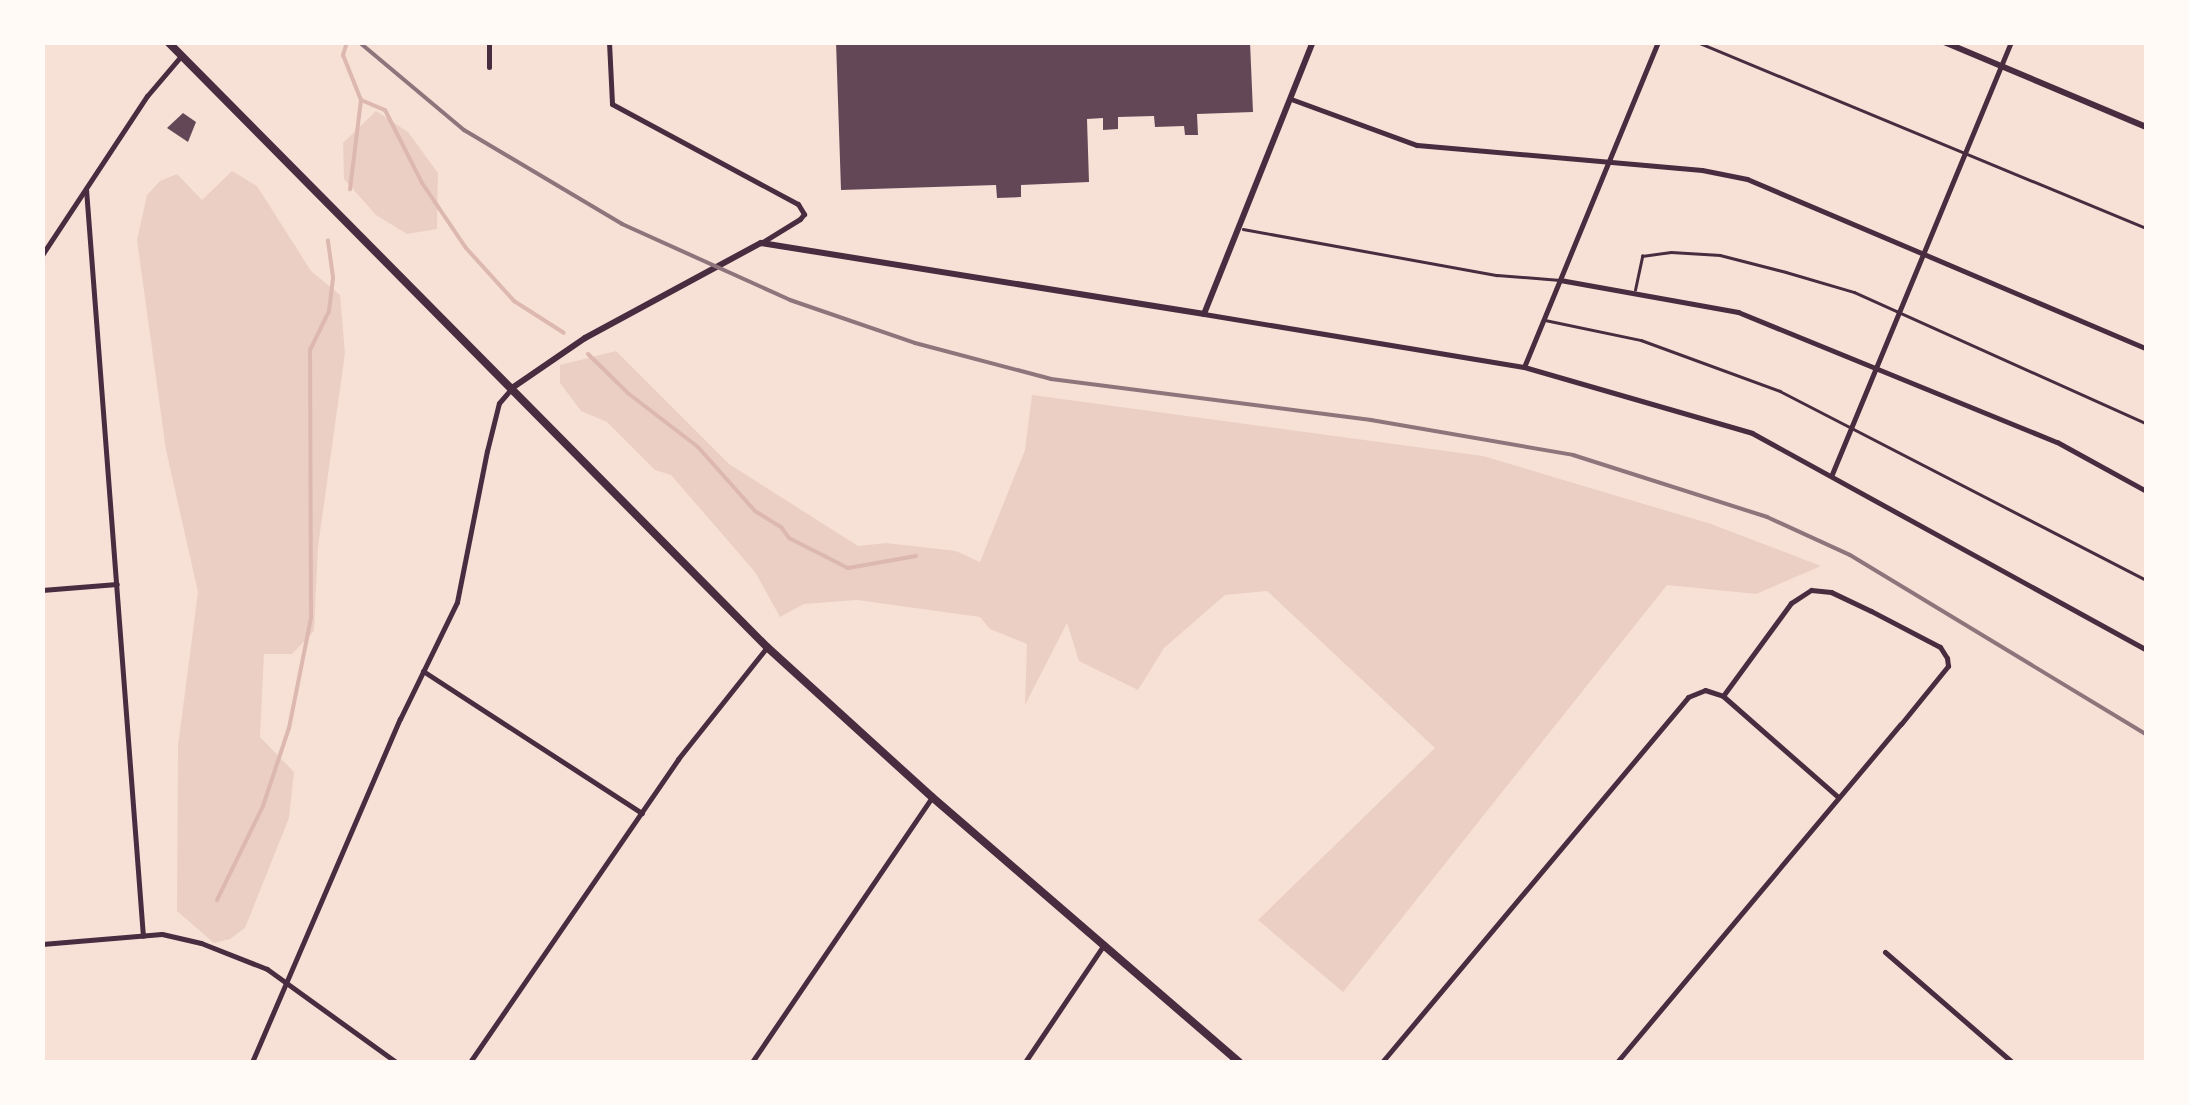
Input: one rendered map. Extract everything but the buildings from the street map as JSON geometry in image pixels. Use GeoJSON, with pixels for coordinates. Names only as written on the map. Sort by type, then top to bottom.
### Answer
{"type":"FeatureCollection","features":[{"type":"Feature","properties":{"kind":"main road"},"geometry":{"type":"LineString","coordinates":[[168,42],[767,647],[932,798],[1238,1062]]}},
{"type":"Feature","properties":{"kind":"street"},"geometry":{"type":"LineString","coordinates":[[488,42],[490,67]]}},
{"type":"Feature","properties":{"kind":"street"},"geometry":{"type":"LineString","coordinates":[[252,1062],[457,602],[486,451],[500,403],[512,388],[586,338],[762,243],[804,214],[798,204],[612,104],[609,42]]}},
{"type":"Feature","properties":{"kind":"street"},"geometry":{"type":"LineString","coordinates":[[1204,314],[1313,42]]}},
{"type":"Feature","properties":{"kind":"street"},"geometry":{"type":"LineString","coordinates":[[1524,367],[1658,42]]}},
{"type":"Feature","properties":{"kind":"street"},"geometry":{"type":"LineString","coordinates":[[1944,42],[2146,127]]}},
{"type":"Feature","properties":{"kind":"street"},"geometry":{"type":"LineString","coordinates":[[1832,474],[2011,42]]}},
{"type":"Feature","properties":{"kind":"street"},"geometry":{"type":"LineString","coordinates":[[42,255],[147,96],[181,56]]}},
{"type":"Feature","properties":{"kind":"street"},"geometry":{"type":"LineString","coordinates":[[1291,98],[1417,145],[1702,170],[1747,179],[1924,250],[2146,348]]}},
{"type":"Feature","properties":{"kind":"street"},"geometry":{"type":"LineString","coordinates":[[86,189],[143,936]]}},
{"type":"Feature","properties":{"kind":"street"},"geometry":{"type":"LineString","coordinates":[[762,243],[1524,367],[1752,433],[2146,650]]}},
{"type":"Feature","properties":{"kind":"street"},"geometry":{"type":"LineString","coordinates":[[1560,280],[1635,290],[1738,312],[2056,442],[2146,491]]}},
{"type":"Feature","properties":{"kind":"street"},"geometry":{"type":"LineString","coordinates":[[42,590],[117,584]]}},
{"type":"Feature","properties":{"kind":"street"},"geometry":{"type":"LineString","coordinates":[[1618,1062],[1948,666],[1944,650],[1934,643],[1831,592],[1811,590],[1791,603],[1723,696]]}},
{"type":"Feature","properties":{"kind":"street"},"geometry":{"type":"LineString","coordinates":[[470,1062],[642,813],[767,647]]}},
{"type":"Feature","properties":{"kind":"street"},"geometry":{"type":"LineString","coordinates":[[423,671],[642,813]]}},
{"type":"Feature","properties":{"kind":"street"},"geometry":{"type":"LineString","coordinates":[[1382,1062],[1688,697],[1705,690],[1723,696],[1838,798]]}},
{"type":"Feature","properties":{"kind":"street"},"geometry":{"type":"LineString","coordinates":[[752,1062],[932,798]]}},
{"type":"Feature","properties":{"kind":"street"},"geometry":{"type":"LineString","coordinates":[[42,944],[162,934],[201,942],[266,969],[396,1062]]}},
{"type":"Feature","properties":{"kind":"street"},"geometry":{"type":"LineString","coordinates":[[1025,1062],[1103,946]]}},
{"type":"Feature","properties":{"kind":"street"},"geometry":{"type":"LineString","coordinates":[[1884,952],[2012,1062]]}},
{"type":"Feature","properties":{"kind":"lane"},"geometry":{"type":"LineString","coordinates":[[1698,42],[1963,156],[2146,228]]}},
{"type":"Feature","properties":{"kind":"lane"},"geometry":{"type":"LineString","coordinates":[[1236,228],[1497,275],[1560,280]]}},
{"type":"Feature","properties":{"kind":"lane"},"geometry":{"type":"LineString","coordinates":[[1635,290],[1642,256],[1670,252],[1720,256],[1854,292],[2146,424]]}},
{"type":"Feature","properties":{"kind":"lane"},"geometry":{"type":"LineString","coordinates":[[1544,319],[1641,340],[1780,391],[1853,425],[2146,580]]}},
{"type":"Feature","properties":{"kind":"shaded area"},"geometry":{"type":"Polygon","coordinates":[[[376,111],[408,132],[438,173],[437,229],[407,234],[376,215],[344,179],[343,143],[376,111]]]}},
{"type":"Feature","properties":{"kind":"shaded area"},"geometry":{"type":"Polygon","coordinates":[[[232,171],[257,186],[311,271],[340,295],[345,353],[318,547],[314,631],[292,654],[264,654],[260,737],[294,772],[289,818],[245,928],[230,939],[214,943],[177,911],[178,746],[198,592],[166,450],[137,240],[147,195],[160,181],[177,174],[202,200],[232,171]]]}},
{"type":"Feature","properties":{"kind":"shaded area"},"geometry":{"type":"Polygon","coordinates":[[[616,351],[729,464],[858,546],[886,543],[956,551],[980,562],[1025,450],[1032,395],[1483,456],[1711,524],[1821,566],[1756,594],[1667,585],[1343,992],[1258,920],[1435,748],[1267,591],[1225,595],[1164,648],[1138,690],[1079,661],[1067,623],[1025,705],[1027,644],[990,629],[980,617],[857,600],[804,604],[780,617],[755,572],[671,475],[655,470],[607,422],[581,411],[560,383],[560,365],[616,351]]]}},
{"type":"Feature","properties":{"kind":"waterway"},"geometry":{"type":"LineString","coordinates":[[347,42],[343,55],[361,100],[350,189]]}},
{"type":"Feature","properties":{"kind":"waterway"},"geometry":{"type":"LineString","coordinates":[[361,100],[385,110],[422,183],[466,248],[514,301],[564,333]]}},
{"type":"Feature","properties":{"kind":"waterway"},"geometry":{"type":"LineString","coordinates":[[217,900],[263,806],[289,728],[311,618],[310,350],[329,311],[333,277],[328,240]]}},
{"type":"Feature","properties":{"kind":"waterway"},"geometry":{"type":"LineString","coordinates":[[588,354],[629,394],[698,447],[755,511],[781,527],[789,538],[848,568],[916,556]]}},
{"type":"Feature","properties":{"kind":"railway"},"geometry":{"type":"LineString","coordinates":[[359,42],[464,130],[622,224],[790,300],[915,343],[1051,379],[1371,420],[1573,455],[1767,517],[1850,555],[2146,734]]}}]}
